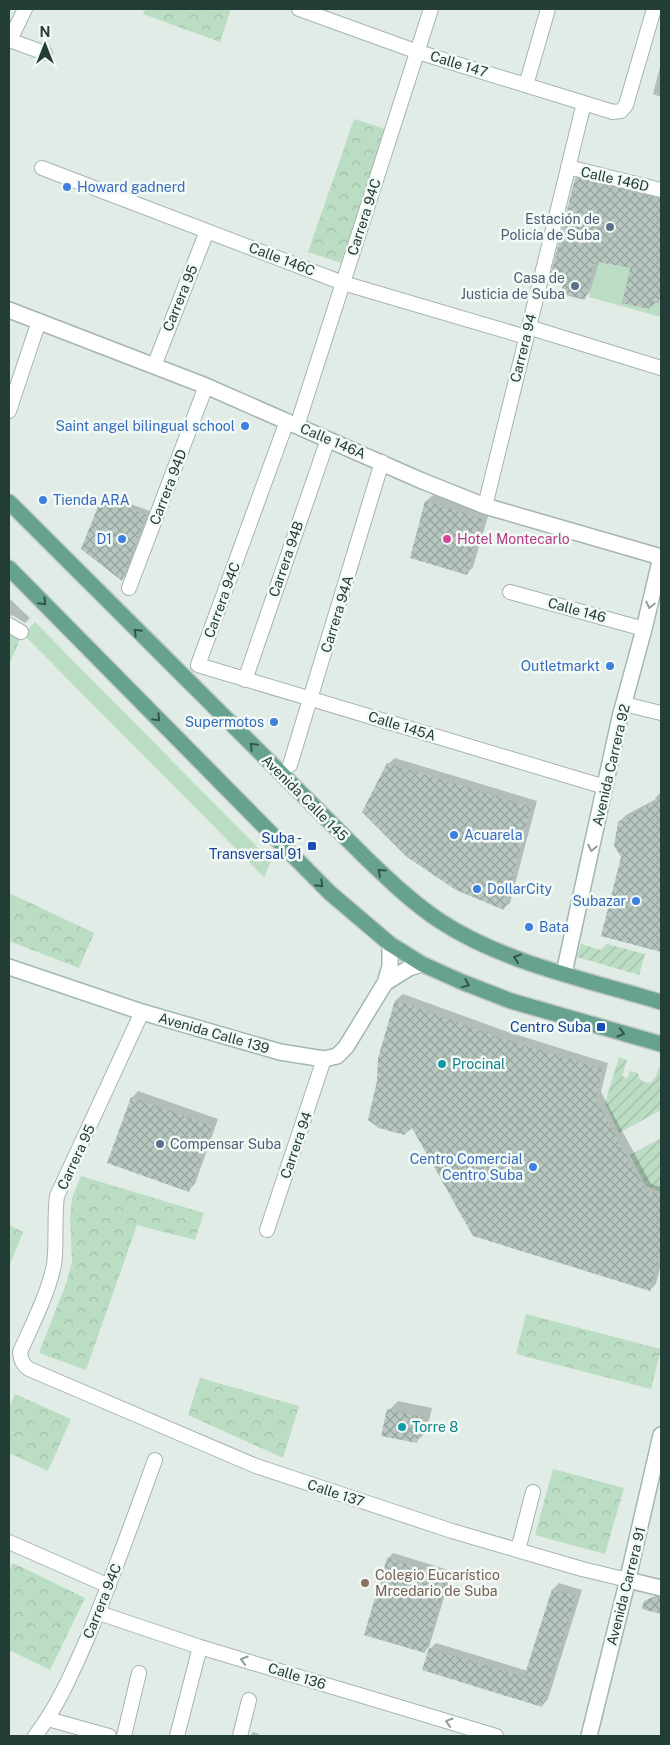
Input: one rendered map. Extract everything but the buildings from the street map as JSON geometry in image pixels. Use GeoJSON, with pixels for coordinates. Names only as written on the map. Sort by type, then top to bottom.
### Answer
{"type":"FeatureCollection","features":[{"type":"Feature","properties":{"kind":"main road","name":"Calle 146A"},"geometry":{"type":"LineString","coordinates":[[9,310],[206,386],[420,480],[485,506],[661,557]]}},
{"type":"Feature","properties":{"kind":"main road","name":"Avenida Calle 145"},"geometry":{"type":"LineString","coordinates":[[9,502],[360,852],[411,899],[440,921],[489,948],[661,1002]]}},
{"type":"Feature","properties":{"kind":"main road","name":"Avenida Carrera 92"},"geometry":{"type":"LineString","coordinates":[[564,973],[624,704],[661,557]]}},
{"type":"Feature","properties":{"kind":"main road"},"geometry":{"type":"LineString","coordinates":[[9,568],[318,881],[390,944],[422,964],[511,1001],[661,1044]]}},
{"type":"Feature","properties":{"kind":"main road"},"geometry":{"type":"LineString","coordinates":[[324,1059],[337,1056],[346,1047],[385,983],[390,966],[390,944]]}},
{"type":"Feature","properties":{"kind":"main road"},"geometry":{"type":"LineString","coordinates":[[385,983],[409,968],[422,964]]}},
{"type":"Feature","properties":{"kind":"main road","name":"Avenida Calle 139"},"geometry":{"type":"LineString","coordinates":[[9,967],[142,1012],[280,1052],[324,1059]]}},
{"type":"Feature","properties":{"kind":"main road","name":"Avenida Carrera 91"},"geometry":{"type":"LineString","coordinates":[[588,1736],[628,1580],[661,1435]]}},
{"type":"Feature","properties":{"kind":"main road","name":"Calle 137"},"geometry":{"type":"LineString","coordinates":[[628,1580],[661,1588]]}},
{"type":"Feature","properties":{"kind":"street"},"geometry":{"type":"LineString","coordinates":[[25,9],[9,40],[45,53]]}},
{"type":"Feature","properties":{"kind":"street","name":"Calle 147"},"geometry":{"type":"LineString","coordinates":[[299,9],[418,52],[612,112],[621,111],[626,105],[654,9]]}},
{"type":"Feature","properties":{"kind":"street","name":"Carrera 94C"},"geometry":{"type":"LineString","coordinates":[[198,665],[292,423],[343,283],[418,52],[430,9]]}},
{"type":"Feature","properties":{"kind":"street"},"geometry":{"type":"LineString","coordinates":[[526,85],[548,9]]}},
{"type":"Feature","properties":{"kind":"street","name":"Carrera 94"},"geometry":{"type":"LineString","coordinates":[[485,506],[584,103]]}},
{"type":"Feature","properties":{"kind":"street","name":"Calle 146D"},"geometry":{"type":"LineString","coordinates":[[568,167],[661,190]]}},
{"type":"Feature","properties":{"kind":"street","name":"Calle 146C"},"geometry":{"type":"LineString","coordinates":[[42,168],[343,283],[661,368]]}},
{"type":"Feature","properties":{"kind":"street","name":"Carrera 95"},"geometry":{"type":"LineString","coordinates":[[154,366],[207,231]]}},
{"type":"Feature","properties":{"kind":"street"},"geometry":{"type":"LineString","coordinates":[[9,411],[39,321]]}},
{"type":"Feature","properties":{"kind":"street","name":"Carrera 94D"},"geometry":{"type":"LineString","coordinates":[[129,588],[206,386]]}},
{"type":"Feature","properties":{"kind":"street","name":"Carrera 94B"},"geometry":{"type":"LineString","coordinates":[[245,680],[328,439]]}},
{"type":"Feature","properties":{"kind":"street","name":"Carrera 94A"},"geometry":{"type":"LineString","coordinates":[[290,765],[382,462]]}},
{"type":"Feature","properties":{"kind":"street","name":"Calle 146"},"geometry":{"type":"LineString","coordinates":[[510,592],[644,629]]}},
{"type":"Feature","properties":{"kind":"street"},"geometry":{"type":"LineString","coordinates":[[9,625],[22,632]]}},
{"type":"Feature","properties":{"kind":"street","name":"Calle 145A"},"geometry":{"type":"LineString","coordinates":[[198,665],[606,787]]}},
{"type":"Feature","properties":{"kind":"street"},"geometry":{"type":"LineString","coordinates":[[624,704],[661,713]]}},
{"type":"Feature","properties":{"kind":"street","name":"Carrera 95"},"geometry":{"type":"LineString","coordinates":[[23,1365],[20,1352],[53,1269],[55,1213],[58,1196],[142,1012]]}},
{"type":"Feature","properties":{"kind":"street","name":"Carrera 94"},"geometry":{"type":"LineString","coordinates":[[267,1230],[324,1059]]}},
{"type":"Feature","properties":{"kind":"street","name":"Calle 137"},"geometry":{"type":"LineString","coordinates":[[23,1365],[256,1466],[452,1531],[582,1569],[628,1580]]}},
{"type":"Feature","properties":{"kind":"street","name":"Carrera 94C"},"geometry":{"type":"LineString","coordinates":[[35,1736],[48,1719],[66,1686],[98,1612],[155,1460]]}},
{"type":"Feature","properties":{"kind":"street"},"geometry":{"type":"LineString","coordinates":[[518,1550],[533,1492]]}},
{"type":"Feature","properties":{"kind":"street"},"geometry":{"type":"LineString","coordinates":[[9,1542],[108,1586]]}},
{"type":"Feature","properties":{"kind":"street","name":"Calle 136"},"geometry":{"type":"LineString","coordinates":[[98,1612],[200,1647],[496,1736]]}},
{"type":"Feature","properties":{"kind":"street"},"geometry":{"type":"LineString","coordinates":[[177,1736],[200,1647]]}},
{"type":"Feature","properties":{"kind":"street"},"geometry":{"type":"LineString","coordinates":[[124,1736],[139,1673]]}},
{"type":"Feature","properties":{"kind":"street"},"geometry":{"type":"LineString","coordinates":[[240,1736],[248,1700]]}},
{"type":"Feature","properties":{"kind":"street"},"geometry":{"type":"LineString","coordinates":[[48,1719],[109,1736]]}},
{"type":"Feature","properties":{"kind":"green space"},"geometry":{"type":"Polygon","coordinates":[[[145,9],[231,9],[220,42],[143,14],[145,9]]]}},
{"type":"Feature","properties":{"kind":"green space"},"geometry":{"type":"Polygon","coordinates":[[[354,119],[385,129],[341,263],[308,252],[354,119]]]}},
{"type":"Feature","properties":{"kind":"green space"},"geometry":{"type":"Polygon","coordinates":[[[598,262],[661,274],[661,317],[589,297],[598,262]]]}},
{"type":"Feature","properties":{"kind":"green space"},"geometry":{"type":"Polygon","coordinates":[[[35,622],[271,861],[264,877],[23,634],[35,622]]]}},
{"type":"Feature","properties":{"kind":"green space"},"geometry":{"type":"Polygon","coordinates":[[[9,631],[21,637],[9,665],[9,631]]]}},
{"type":"Feature","properties":{"kind":"green space"},"geometry":{"type":"Polygon","coordinates":[[[9,893],[94,933],[79,968],[9,941],[9,893]]]}},
{"type":"Feature","properties":{"kind":"green space"},"geometry":{"type":"Polygon","coordinates":[[[581,944],[601,950],[607,944],[645,954],[639,975],[577,957],[581,944]]]}},
{"type":"Feature","properties":{"kind":"green space"},"geometry":{"type":"Polygon","coordinates":[[[619,1057],[627,1060],[622,1076],[627,1078],[630,1071],[638,1073],[639,1078],[644,1082],[650,1083],[655,1078],[659,1067],[661,1068],[661,1110],[619,1133],[605,1103],[619,1057]]]}},
{"type":"Feature","properties":{"kind":"green space"},"geometry":{"type":"Polygon","coordinates":[[[661,1138],[661,1192],[646,1186],[630,1155],[661,1138]]]}},
{"type":"Feature","properties":{"kind":"green space"},"geometry":{"type":"Polygon","coordinates":[[[81,1176],[204,1213],[195,1240],[137,1225],[86,1370],[39,1353],[67,1281],[72,1262],[70,1218],[72,1198],[81,1176]]]}},
{"type":"Feature","properties":{"kind":"green space"},"geometry":{"type":"Polygon","coordinates":[[[9,1225],[23,1232],[9,1267],[9,1225]]]}},
{"type":"Feature","properties":{"kind":"green space"},"geometry":{"type":"Polygon","coordinates":[[[526,1314],[661,1349],[651,1389],[516,1354],[526,1314]]]}},
{"type":"Feature","properties":{"kind":"green space"},"geometry":{"type":"Polygon","coordinates":[[[200,1378],[299,1406],[283,1458],[188,1415],[200,1378]]]}},
{"type":"Feature","properties":{"kind":"green space"},"geometry":{"type":"Polygon","coordinates":[[[15,1394],[71,1419],[48,1471],[9,1453],[9,1408],[15,1394]]]}},
{"type":"Feature","properties":{"kind":"green space"},"geometry":{"type":"Polygon","coordinates":[[[553,1469],[624,1488],[605,1554],[535,1535],[553,1469]]]}},
{"type":"Feature","properties":{"kind":"green space"},"geometry":{"type":"Polygon","coordinates":[[[13,1563],[85,1598],[50,1670],[9,1650],[9,1571],[13,1563]]]}},
{"type":"Feature","properties":{"kind":"place","name":"Howard gadnerd"},"geometry":{"type":"Point","coordinates":[67,187]}},
{"type":"Feature","properties":{"kind":"place","name":"Estación de Policía de Suba"},"geometry":{"type":"Point","coordinates":[610,227]}},
{"type":"Feature","properties":{"kind":"place","name":"Casa de Justicia de Suba"},"geometry":{"type":"Point","coordinates":[575,286]}},
{"type":"Feature","properties":{"kind":"place","name":"Saint angel bilingual school"},"geometry":{"type":"Point","coordinates":[245,426]}},
{"type":"Feature","properties":{"kind":"place","name":"Tienda ARA"},"geometry":{"type":"Point","coordinates":[43,500]}},
{"type":"Feature","properties":{"kind":"place","name":"D1"},"geometry":{"type":"Point","coordinates":[122,539]}},
{"type":"Feature","properties":{"kind":"place","name":"Hotel Montecarlo"},"geometry":{"type":"Point","coordinates":[447,539]}},
{"type":"Feature","properties":{"kind":"place","name":"Outletmarkt"},"geometry":{"type":"Point","coordinates":[610,666]}},
{"type":"Feature","properties":{"kind":"place","name":"Supermotos"},"geometry":{"type":"Point","coordinates":[274,722]}},
{"type":"Feature","properties":{"kind":"place","name":"Acuarela"},"geometry":{"type":"Point","coordinates":[454,835]}},
{"type":"Feature","properties":{"kind":"place","name":"Suba - Transversal 91"},"geometry":{"type":"Point","coordinates":[312,846]}},
{"type":"Feature","properties":{"kind":"place","name":"DollarCity"},"geometry":{"type":"Point","coordinates":[477,889]}},
{"type":"Feature","properties":{"kind":"place","name":"Subazar"},"geometry":{"type":"Point","coordinates":[636,901]}},
{"type":"Feature","properties":{"kind":"place","name":"Bata"},"geometry":{"type":"Point","coordinates":[529,927]}},
{"type":"Feature","properties":{"kind":"place","name":"Centro Suba"},"geometry":{"type":"Point","coordinates":[601,1027]}},
{"type":"Feature","properties":{"kind":"place","name":"Procinal"},"geometry":{"type":"Point","coordinates":[442,1064]}},
{"type":"Feature","properties":{"kind":"place","name":"Compensar Suba"},"geometry":{"type":"Point","coordinates":[160,1144]}},
{"type":"Feature","properties":{"kind":"place","name":"Centro Comercial Centro Suba"},"geometry":{"type":"Point","coordinates":[533,1167]}},
{"type":"Feature","properties":{"kind":"place","name":"Torre 8"},"geometry":{"type":"Point","coordinates":[402,1427]}},
{"type":"Feature","properties":{"kind":"place","name":"Colegio Eucarístico Mrcedario de Suba"},"geometry":{"type":"Point","coordinates":[365,1583]}}]}
